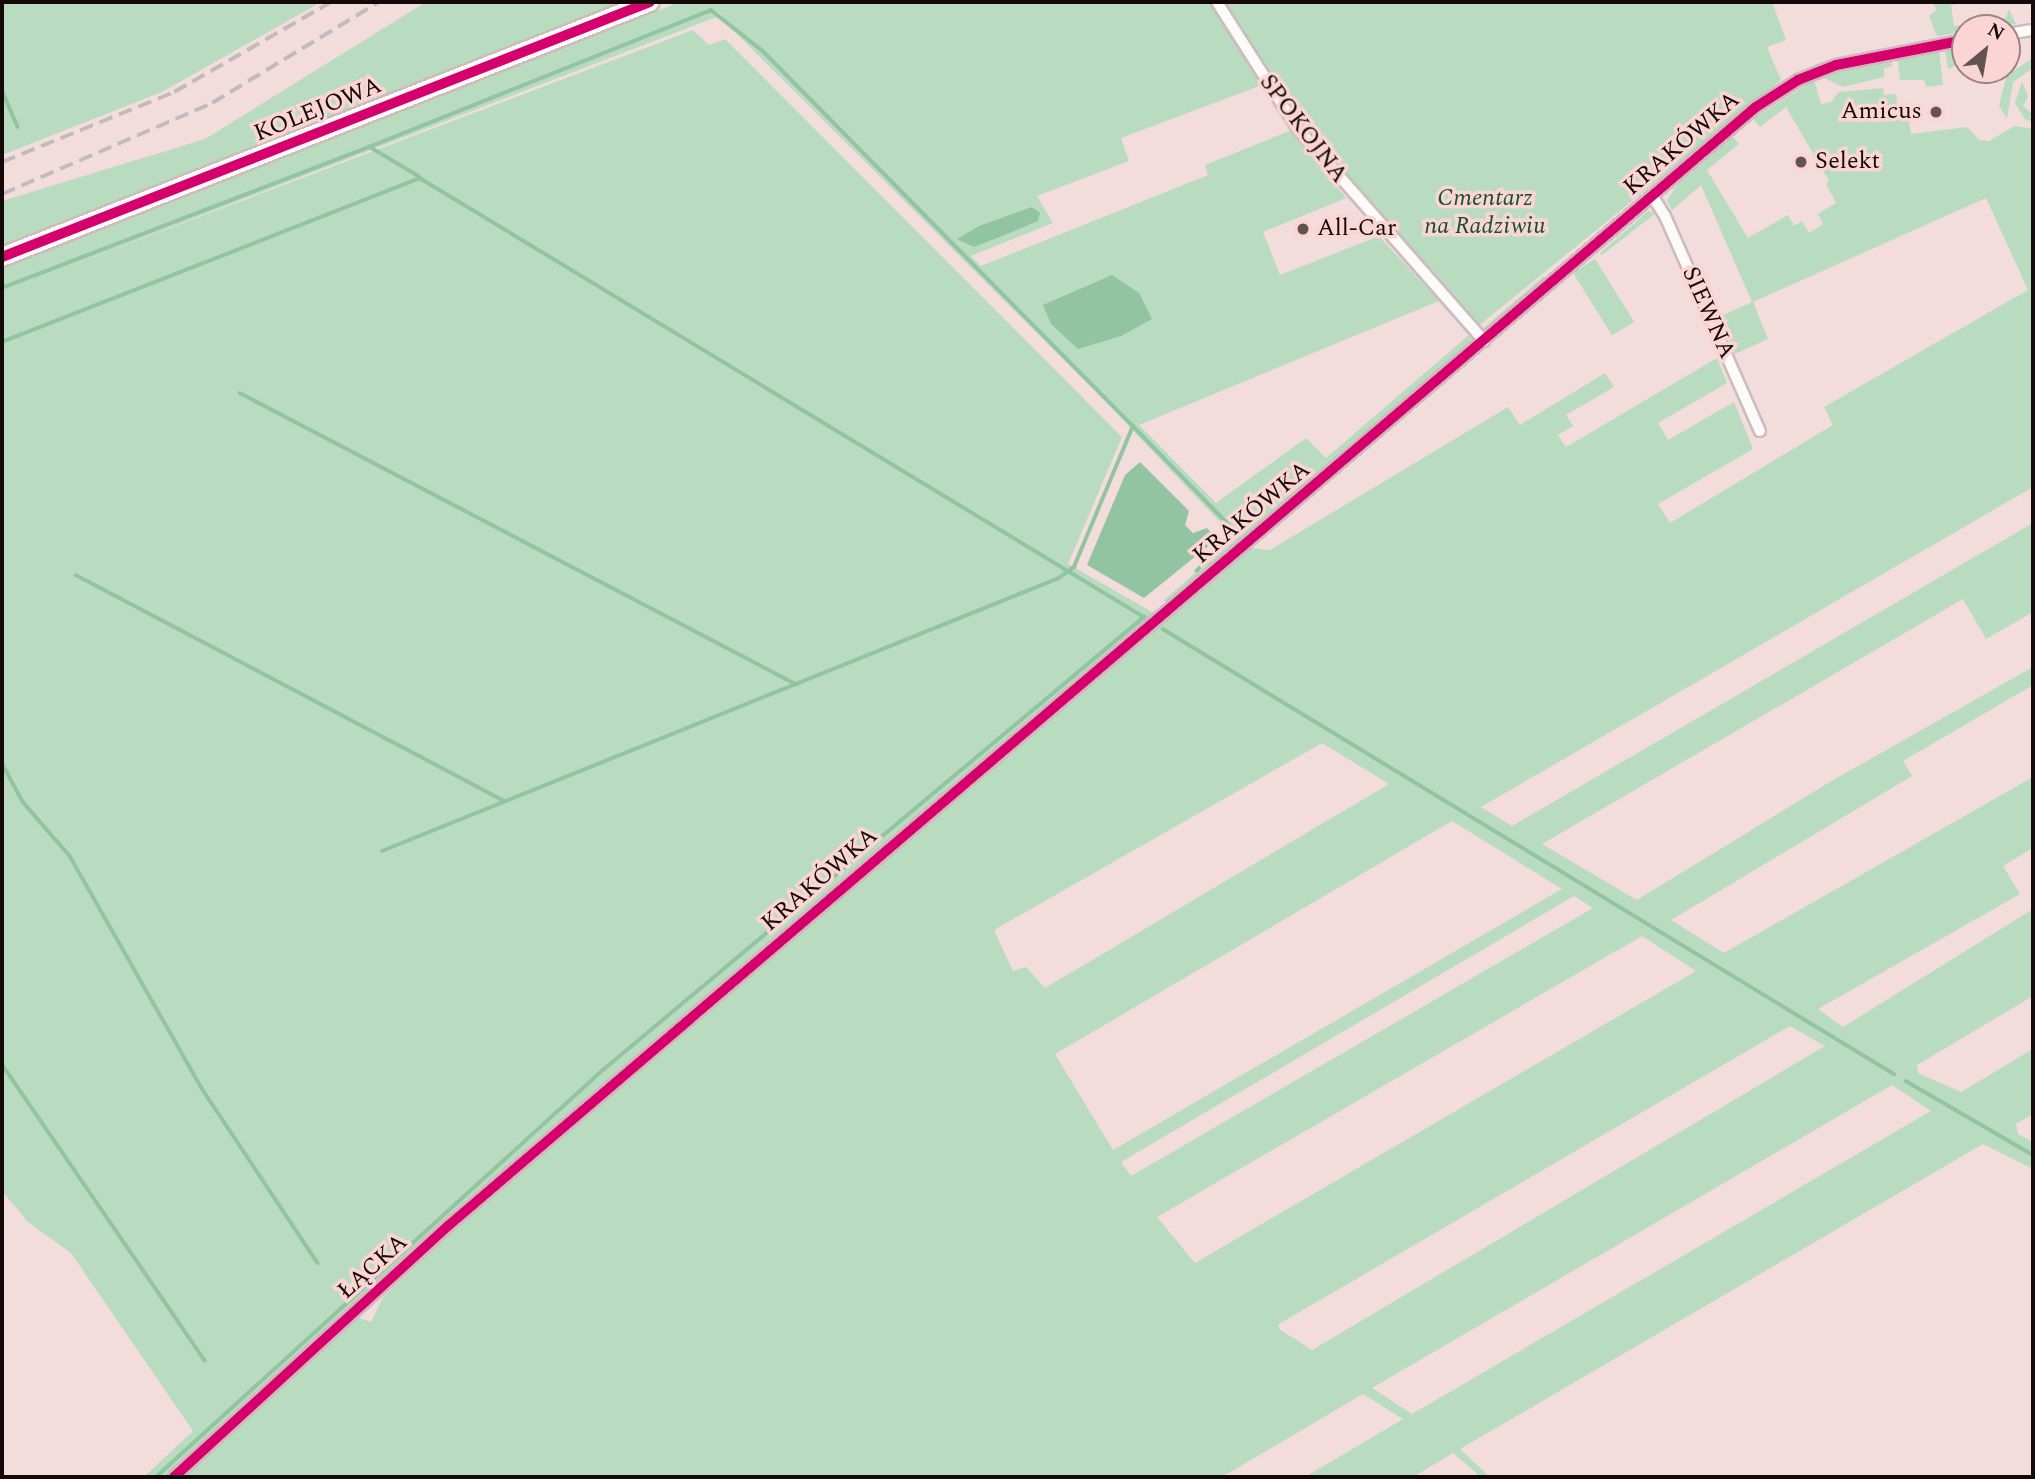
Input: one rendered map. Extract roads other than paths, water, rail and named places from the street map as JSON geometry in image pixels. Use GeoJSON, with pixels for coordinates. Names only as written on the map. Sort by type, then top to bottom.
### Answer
{"type":"FeatureCollection","features":[{"type":"Feature","properties":{"kind":"main road","name":"KOLEJOWA"},"geometry":{"type":"LineString","coordinates":[[2,257],[650,2]]}},
{"type":"Feature","properties":{"kind":"street","name":"SPOKOJNA"},"geometry":{"type":"LineString","coordinates":[[1217,2],[1290,119],[1484,341]]}},
{"type":"Feature","properties":{"kind":"street","name":"KRAKÓWKA"},"geometry":{"type":"LineString","coordinates":[[604,1092],[1756,107],[1798,80],[1867,55],[1951,42]]}},
{"type":"Feature","properties":{"kind":"street","name":"SIEWNA"},"geometry":{"type":"LineString","coordinates":[[1653,197],[1665,216],[1760,431]]}},
{"type":"Feature","properties":{"kind":"street","name":"ŁĄCKA"},"geometry":{"type":"LineString","coordinates":[[174,1477],[438,1235],[604,1092]]}},
{"type":"Feature","properties":{"kind":"waterway"},"geometry":{"type":"LineString","coordinates":[[419,177],[369,147],[711,10],[763,51],[1133,426]]}},
{"type":"Feature","properties":{"kind":"waterway"},"geometry":{"type":"LineString","coordinates":[[2,90],[18,127]]}},
{"type":"Feature","properties":{"kind":"waterway"},"geometry":{"type":"LineString","coordinates":[[2,288],[369,147]]}},
{"type":"Feature","properties":{"kind":"waterway"},"geometry":{"type":"LineString","coordinates":[[2,342],[420,178],[1144,617]]}},
{"type":"Feature","properties":{"kind":"waterway"},"geometry":{"type":"LineString","coordinates":[[240,393],[796,684]]}},
{"type":"Feature","properties":{"kind":"waterway"},"geometry":{"type":"LineString","coordinates":[[382,851],[1059,578],[1074,567],[1133,426],[1236,532],[1197,571]]}},
{"type":"Feature","properties":{"kind":"waterway"},"geometry":{"type":"LineString","coordinates":[[76,575],[504,801]]}},
{"type":"Feature","properties":{"kind":"waterway"},"geometry":{"type":"LineString","coordinates":[[156,1477],[603,1070],[1144,617]]}},
{"type":"Feature","properties":{"kind":"waterway"},"geometry":{"type":"LineString","coordinates":[[1163,629],[1894,1074]]}},
{"type":"Feature","properties":{"kind":"waterway"},"geometry":{"type":"LineString","coordinates":[[2,763],[23,802],[70,856],[201,1087],[318,1263]]}},
{"type":"Feature","properties":{"kind":"waterway"},"geometry":{"type":"LineString","coordinates":[[2,1064],[205,1360]]}},
{"type":"Feature","properties":{"kind":"waterway"},"geometry":{"type":"LineString","coordinates":[[1906,1081],[2033,1155]]}},
{"type":"Feature","properties":{"kind":"railway"},"geometry":{"type":"LineString","coordinates":[[2,162],[174,92],[331,2]]}},
{"type":"Feature","properties":{"kind":"railway"},"geometry":{"type":"LineString","coordinates":[[2,194],[212,103],[379,2]]}},
{"type":"Feature","properties":{"kind":"place","name":"Amicus"},"geometry":{"type":"Point","coordinates":[1936,112]}},
{"type":"Feature","properties":{"kind":"place","name":"Selekt"},"geometry":{"type":"Point","coordinates":[1801,162]}},
{"type":"Feature","properties":{"kind":"place","name":"All-Car"},"geometry":{"type":"Point","coordinates":[1303,229]}},
{"type":"Feature","properties":{"kind":"park label","name":"Cmentarz na Radziwiu"},"geometry":{"type":"Point","coordinates":[1485,213]}}]}
